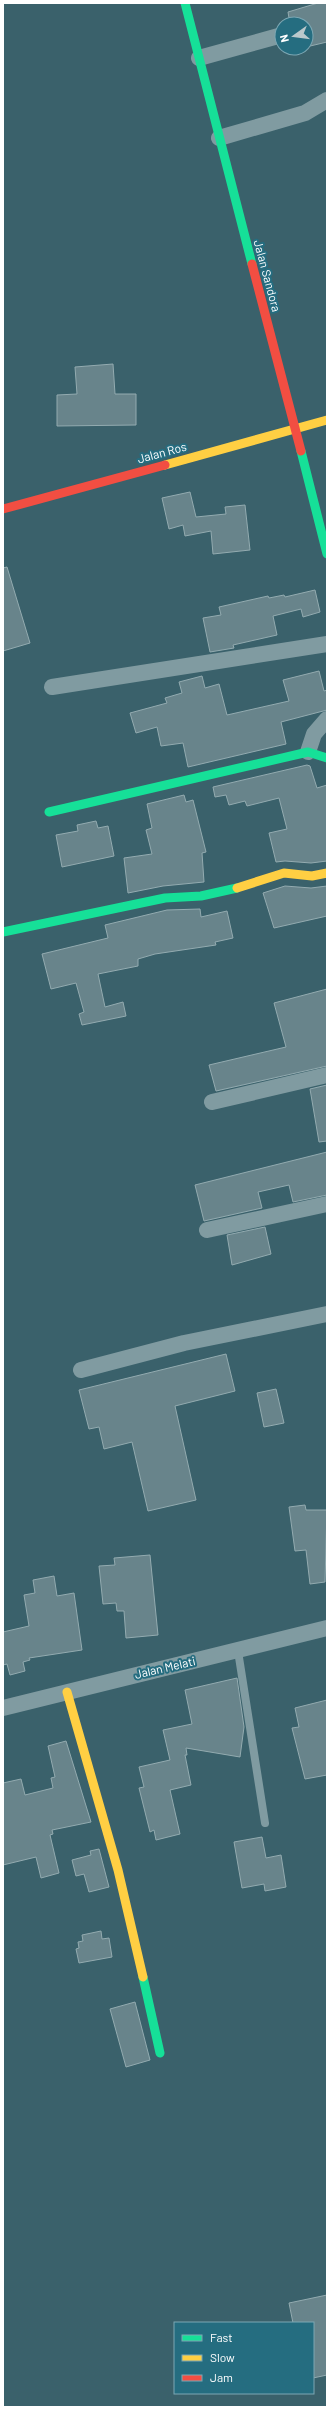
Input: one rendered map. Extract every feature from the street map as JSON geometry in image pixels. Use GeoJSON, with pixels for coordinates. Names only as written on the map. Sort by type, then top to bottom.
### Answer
{"type":"FeatureCollection","features":[{"type":"Feature","properties":{"kind":"street","name":"Jalan Sandora"},"geometry":{"type":"LineString","coordinates":[[184,3],[200,58],[219,138],[327,554]]}},
{"type":"Feature","properties":{"kind":"street"},"geometry":{"type":"LineString","coordinates":[[200,58],[274,37]]}},
{"type":"Feature","properties":{"kind":"street"},"geometry":{"type":"LineString","coordinates":[[219,138],[305,113],[327,100]]}},
{"type":"Feature","properties":{"kind":"street","name":"Jalan Ros"},"geometry":{"type":"LineString","coordinates":[[3,509],[327,420]]}},
{"type":"Feature","properties":{"kind":"street"},"geometry":{"type":"LineString","coordinates":[[52,687],[327,644]]}},
{"type":"Feature","properties":{"kind":"street"},"geometry":{"type":"LineString","coordinates":[[308,752],[314,734],[327,719]]}},
{"type":"Feature","properties":{"kind":"street"},"geometry":{"type":"LineString","coordinates":[[49,812],[308,752],[327,758]]}},
{"type":"Feature","properties":{"kind":"street"},"geometry":{"type":"LineString","coordinates":[[3,932],[165,898],[201,896],[236,888],[284,873],[312,876],[327,873]]}},
{"type":"Feature","properties":{"kind":"street"},"geometry":{"type":"LineString","coordinates":[[212,1102],[327,1075]]}},
{"type":"Feature","properties":{"kind":"street"},"geometry":{"type":"LineString","coordinates":[[207,1230],[327,1204]]}},
{"type":"Feature","properties":{"kind":"street"},"geometry":{"type":"LineString","coordinates":[[81,1370],[184,1343],[327,1314]]}},
{"type":"Feature","properties":{"kind":"street","name":"Jalan Melati"},"geometry":{"type":"LineString","coordinates":[[3,1708],[327,1628]]}},
{"type":"Feature","properties":{"kind":"street"},"geometry":{"type":"LineString","coordinates":[[67,1692],[118,1870],[160,2053]]}},
{"type":"Feature","properties":{"kind":"lane"},"geometry":{"type":"LineString","coordinates":[[238,1651],[265,1823]]}},
{"type":"Feature","properties":{"kind":"building"},"geometry":{"type":"Polygon","coordinates":[[[318,3],[327,3],[327,42],[314,45],[314,16],[289,16],[288,12],[318,3]]]}},
{"type":"Feature","properties":{"kind":"building"},"geometry":{"type":"Polygon","coordinates":[[[113,364],[115,394],[136,394],[136,425],[57,426],[57,395],[77,394],[75,367],[113,364]]]}},
{"type":"Feature","properties":{"kind":"building"},"geometry":{"type":"Polygon","coordinates":[[[190,492],[196,517],[226,514],[225,507],[245,505],[250,550],[213,554],[211,531],[185,536],[183,525],[169,529],[162,498],[190,492]]]}},
{"type":"Feature","properties":{"kind":"building"},"geometry":{"type":"Polygon","coordinates":[[[7,567],[30,643],[3,651],[3,568],[7,567]]]}},
{"type":"Feature","properties":{"kind":"building"},"geometry":{"type":"Polygon","coordinates":[[[315,590],[320,612],[303,617],[301,609],[273,616],[277,635],[233,645],[234,648],[210,652],[203,618],[221,615],[219,607],[268,596],[269,598],[284,595],[285,597],[315,590]]]}},
{"type":"Feature","properties":{"kind":"building"},"geometry":{"type":"Polygon","coordinates":[[[319,671],[324,691],[327,690],[327,710],[281,722],[286,744],[188,767],[183,743],[161,746],[157,727],[136,733],[130,713],[167,703],[165,698],[182,693],[179,682],[202,676],[205,688],[219,684],[227,715],[289,701],[283,680],[319,671]]]}},
{"type":"Feature","properties":{"kind":"building"},"geometry":{"type":"Polygon","coordinates":[[[307,765],[310,766],[317,788],[327,785],[327,861],[311,863],[285,861],[276,862],[269,833],[287,829],[279,798],[247,806],[245,801],[229,805],[226,795],[215,797],[213,787],[307,765]]]}},
{"type":"Feature","properties":{"kind":"building"},"geometry":{"type":"Polygon","coordinates":[[[184,795],[186,802],[193,800],[206,852],[202,853],[204,882],[163,886],[128,893],[124,858],[152,854],[146,830],[152,828],[147,804],[184,795]]]}},
{"type":"Feature","properties":{"kind":"building"},"geometry":{"type":"Polygon","coordinates":[[[96,821],[98,828],[108,826],[114,856],[62,867],[56,835],[78,831],[77,825],[96,821]]]}},
{"type":"Feature","properties":{"kind":"building"},"geometry":{"type":"Polygon","coordinates":[[[285,886],[311,888],[327,886],[327,916],[274,928],[263,893],[285,886]]]}},
{"type":"Feature","properties":{"kind":"building"},"geometry":{"type":"Polygon","coordinates":[[[200,909],[201,917],[227,911],[233,938],[215,942],[216,945],[155,954],[138,959],[138,966],[98,974],[105,1007],[123,1002],[126,1016],[82,1025],[79,1014],[84,1012],[76,983],[51,989],[42,954],[108,938],[105,925],[167,910],[200,909]]]}},
{"type":"Feature","properties":{"kind":"building"},"geometry":{"type":"Polygon","coordinates":[[[327,989],[327,1066],[216,1091],[209,1065],[286,1047],[274,1003],[327,989]]]}},
{"type":"Feature","properties":{"kind":"building"},"geometry":{"type":"Polygon","coordinates":[[[327,1085],[327,1141],[319,1142],[310,1089],[327,1085]]]}},
{"type":"Feature","properties":{"kind":"building"},"geometry":{"type":"Polygon","coordinates":[[[327,1152],[327,1195],[293,1202],[289,1185],[258,1192],[262,1208],[204,1221],[195,1185],[327,1152]]]}},
{"type":"Feature","properties":{"kind":"building"},"geometry":{"type":"Polygon","coordinates":[[[265,1227],[271,1254],[232,1265],[227,1235],[265,1227]]]}},
{"type":"Feature","properties":{"kind":"building"},"geometry":{"type":"Polygon","coordinates":[[[226,1354],[235,1391],[175,1406],[196,1500],[148,1511],[132,1442],[104,1449],[99,1427],[89,1429],[79,1390],[226,1354]]]}},
{"type":"Feature","properties":{"kind":"building"},"geometry":{"type":"Polygon","coordinates":[[[276,1389],[284,1423],[264,1427],[257,1393],[276,1389]]]}},
{"type":"Feature","properties":{"kind":"building"},"geometry":{"type":"Polygon","coordinates":[[[305,1505],[306,1510],[327,1510],[325,1582],[310,1584],[306,1550],[295,1551],[289,1507],[305,1505]]]}},
{"type":"Feature","properties":{"kind":"building"},"geometry":{"type":"Polygon","coordinates":[[[150,1555],[158,1635],[126,1638],[124,1611],[117,1611],[116,1603],[103,1604],[99,1566],[115,1565],[114,1558],[150,1555]]]}},
{"type":"Feature","properties":{"kind":"building"},"geometry":{"type":"Polygon","coordinates":[[[54,1576],[57,1596],[74,1593],[82,1650],[29,1658],[30,1660],[23,1662],[25,1671],[10,1675],[7,1664],[3,1665],[3,1632],[29,1626],[24,1595],[35,1593],[33,1580],[54,1576]]]}},
{"type":"Feature","properties":{"kind":"building"},"geometry":{"type":"Polygon","coordinates":[[[237,1678],[244,1727],[240,1757],[186,1748],[187,1755],[185,1755],[191,1785],[170,1790],[180,1834],[156,1840],[154,1830],[150,1832],[139,1788],[144,1787],[139,1767],[170,1760],[163,1730],[192,1724],[185,1690],[237,1678]]]}},
{"type":"Feature","properties":{"kind":"building"},"geometry":{"type":"Polygon","coordinates":[[[327,1700],[327,1775],[305,1779],[292,1728],[299,1727],[295,1708],[327,1700]]]}},
{"type":"Feature","properties":{"kind":"building"},"geometry":{"type":"Polygon","coordinates":[[[66,1741],[91,1822],[52,1830],[53,1834],[50,1835],[59,1873],[41,1878],[36,1857],[3,1865],[3,1783],[21,1779],[25,1795],[53,1788],[51,1778],[55,1777],[48,1746],[66,1741]]]}},
{"type":"Feature","properties":{"kind":"building"},"geometry":{"type":"Polygon","coordinates":[[[262,1837],[266,1858],[281,1855],[286,1887],[265,1891],[264,1884],[242,1888],[234,1842],[262,1837]]]}},
{"type":"Feature","properties":{"kind":"building"},"geometry":{"type":"Polygon","coordinates":[[[99,1849],[109,1887],[89,1892],[84,1874],[76,1876],[72,1860],[91,1855],[90,1851],[99,1849]]]}},
{"type":"Feature","properties":{"kind":"building"},"geometry":{"type":"Polygon","coordinates":[[[101,1931],[102,1939],[109,1938],[112,1957],[79,1963],[76,1949],[79,1948],[78,1942],[83,1941],[82,1935],[101,1931]]]}},
{"type":"Feature","properties":{"kind":"building"},"geometry":{"type":"Polygon","coordinates":[[[135,2002],[150,2060],[126,2067],[110,2009],[135,2002]]]}},
{"type":"Feature","properties":{"kind":"building"},"geometry":{"type":"Polygon","coordinates":[[[327,2295],[327,2375],[314,2378],[314,2322],[293,2322],[289,2303],[327,2295]]]}},
{"type":"Feature","properties":{"kind":"traffic: fast"},"geometry":{"type":"LineString","coordinates":[[185,3],[252,264]]}},
{"type":"Feature","properties":{"kind":"traffic: fast"},"geometry":{"type":"LineString","coordinates":[[301,451],[327,554]]}},
{"type":"Feature","properties":{"kind":"traffic: fast"},"geometry":{"type":"LineString","coordinates":[[49,812],[308,752],[327,758]]}},
{"type":"Feature","properties":{"kind":"traffic: fast"},"geometry":{"type":"LineString","coordinates":[[3,932],[165,898],[201,896],[237,888]]}},
{"type":"Feature","properties":{"kind":"traffic: fast"},"geometry":{"type":"LineString","coordinates":[[143,1977],[160,2053]]}},
{"type":"Feature","properties":{"kind":"traffic: slow"},"geometry":{"type":"LineString","coordinates":[[165,465],[327,420]]}},
{"type":"Feature","properties":{"kind":"traffic: slow"},"geometry":{"type":"LineString","coordinates":[[237,888],[284,873],[312,876],[327,873]]}},
{"type":"Feature","properties":{"kind":"traffic: slow"},"geometry":{"type":"LineString","coordinates":[[67,1692],[118,1870],[143,1977]]}},
{"type":"Feature","properties":{"kind":"traffic: jam"},"geometry":{"type":"LineString","coordinates":[[252,264],[301,451]]}},
{"type":"Feature","properties":{"kind":"traffic: jam"},"geometry":{"type":"LineString","coordinates":[[3,509],[165,465]]}}]}
